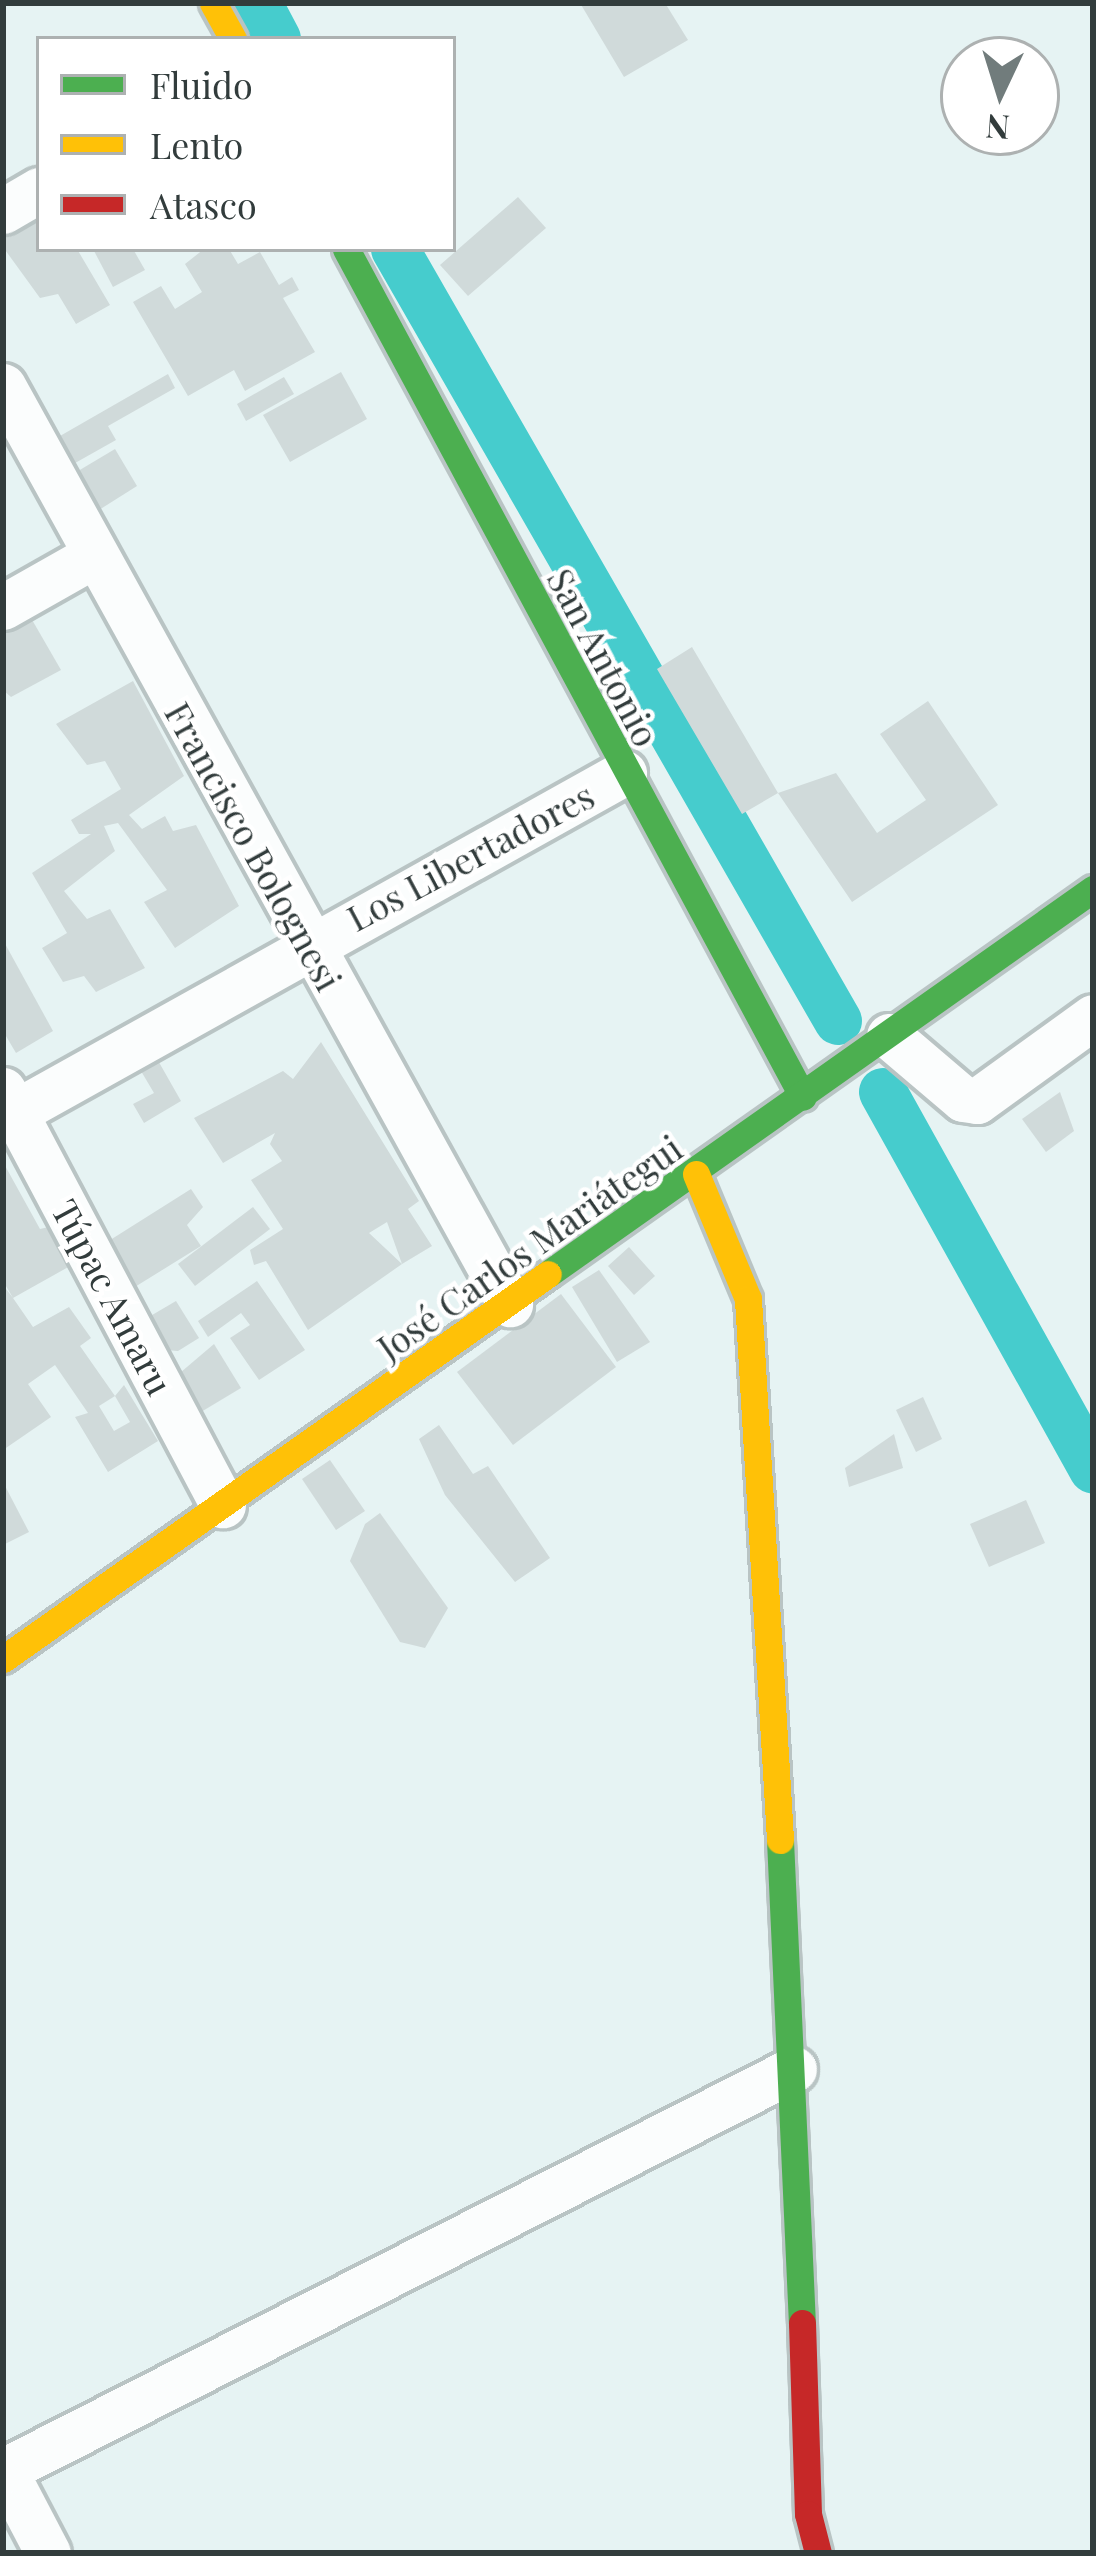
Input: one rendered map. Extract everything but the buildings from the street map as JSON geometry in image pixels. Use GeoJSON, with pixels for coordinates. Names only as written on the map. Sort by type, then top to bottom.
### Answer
{"type":"FeatureCollection","features":[{"type":"Feature","properties":{"kind":"street"},"geometry":{"type":"LineString","coordinates":[[213,3],[231,36]]}},
{"type":"Feature","properties":{"kind":"street"},"geometry":{"type":"LineString","coordinates":[[3,211],[36,192]]}},
{"type":"Feature","properties":{"kind":"street","name":"San Antonio"},"geometry":{"type":"LineString","coordinates":[[348,252],[624,773],[803,1097]]}},
{"type":"Feature","properties":{"kind":"street","name":"Francisco Bolognesi"},"geometry":{"type":"LineString","coordinates":[[3,386],[510,1304]]}},
{"type":"Feature","properties":{"kind":"street"},"geometry":{"type":"LineString","coordinates":[[3,607],[93,556]]}},
{"type":"Feature","properties":{"kind":"street","name":"Los Libertadores"},"geometry":{"type":"LineString","coordinates":[[7,1107],[624,773]]}},
{"type":"Feature","properties":{"kind":"street","name":"José Carlos Mariátegui"},"geometry":{"type":"LineString","coordinates":[[3,1659],[696,1174],[1093,889]]}},
{"type":"Feature","properties":{"kind":"street"},"geometry":{"type":"LineString","coordinates":[[889,1036],[963,1099],[977,1101],[1093,1017]]}},
{"type":"Feature","properties":{"kind":"street","name":"Túpac Amaru"},"geometry":{"type":"LineString","coordinates":[[7,1107],[224,1504]]}},
{"type":"Feature","properties":{"kind":"street"},"geometry":{"type":"LineString","coordinates":[[696,1174],[748,1299],[794,2068],[808,2514],[818,2553]]}},
{"type":"Feature","properties":{"kind":"street"},"geometry":{"type":"LineString","coordinates":[[48,2553],[4,2469],[794,2068]]}},
{"type":"Feature","properties":{"kind":"waterway"},"geometry":{"type":"LineString","coordinates":[[258,3],[275,36]]}},
{"type":"Feature","properties":{"kind":"waterway"},"geometry":{"type":"LineString","coordinates":[[397,252],[838,1021]]}},
{"type":"Feature","properties":{"kind":"waterway"},"geometry":{"type":"LineString","coordinates":[[883,1092],[1093,1470]]}},
{"type":"Feature","properties":{"kind":"traffic: fast"},"geometry":{"type":"LineString","coordinates":[[348,252],[803,1097]]}},
{"type":"Feature","properties":{"kind":"traffic: fast"},"geometry":{"type":"LineString","coordinates":[[548,1274],[1093,889]]}},
{"type":"Feature","properties":{"kind":"traffic: fast"},"geometry":{"type":"LineString","coordinates":[[780,1840],[802,2323]]}},
{"type":"Feature","properties":{"kind":"traffic: slow"},"geometry":{"type":"LineString","coordinates":[[213,3],[231,36]]}},
{"type":"Feature","properties":{"kind":"traffic: slow"},"geometry":{"type":"LineString","coordinates":[[696,1174],[748,1299],[780,1840]]}},
{"type":"Feature","properties":{"kind":"traffic: slow"},"geometry":{"type":"LineString","coordinates":[[3,1659],[548,1274]]}},
{"type":"Feature","properties":{"kind":"traffic: jam"},"geometry":{"type":"LineString","coordinates":[[802,2323],[808,2514],[818,2553]]}}]}
